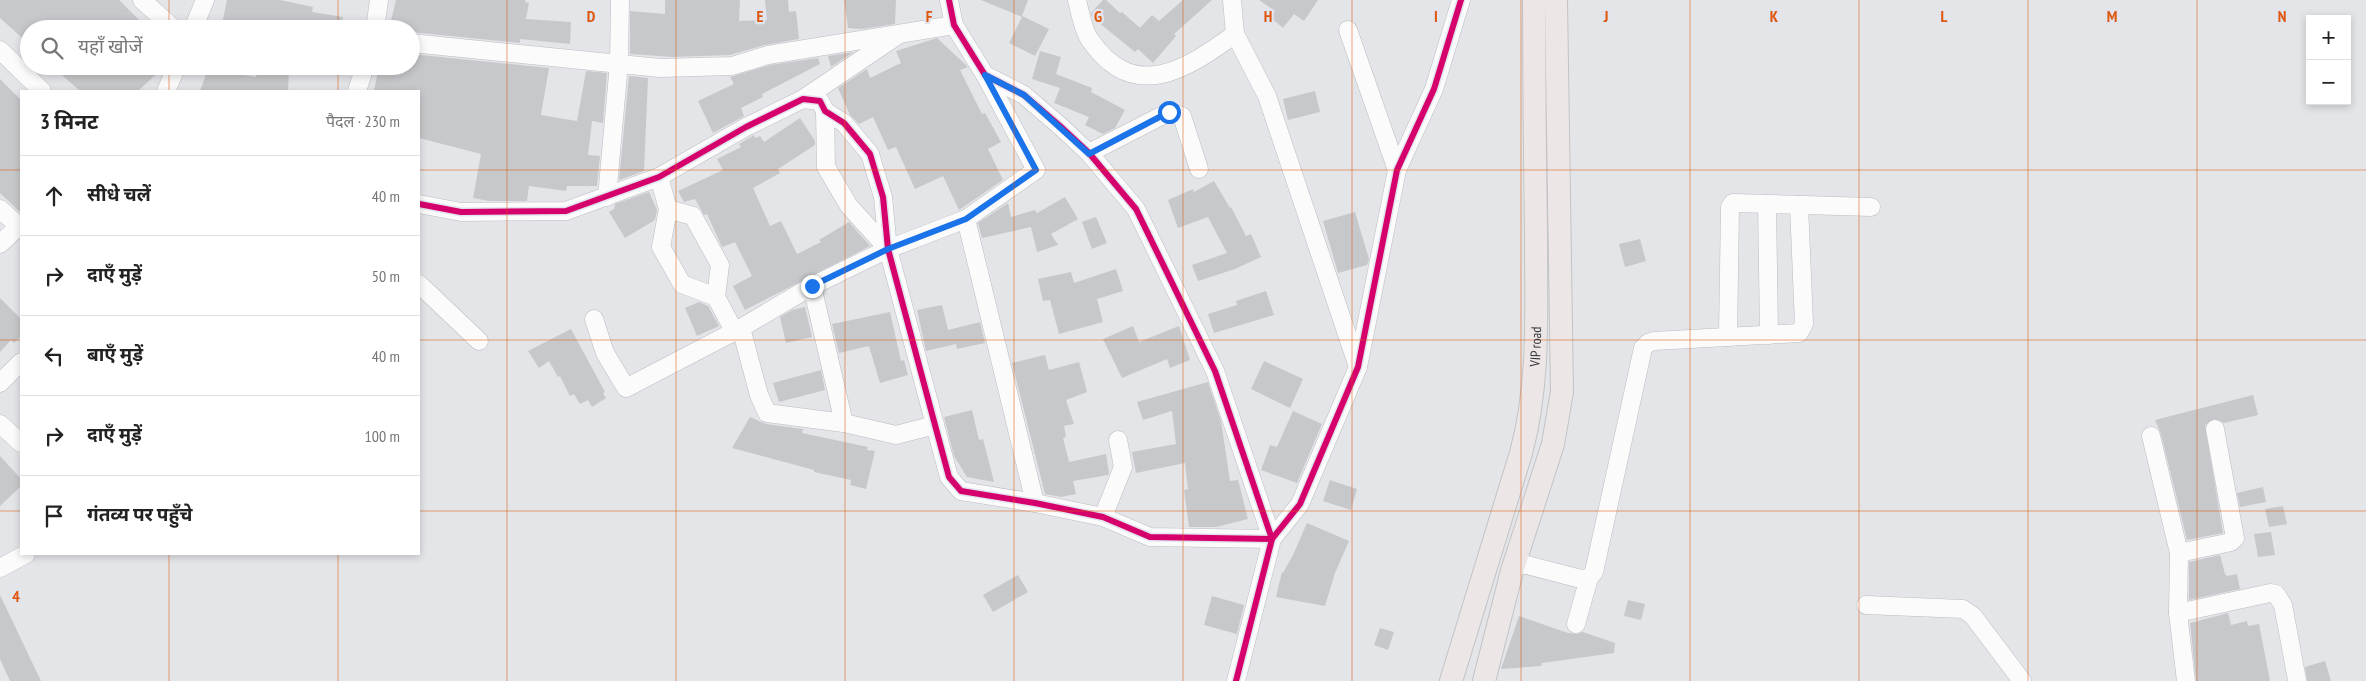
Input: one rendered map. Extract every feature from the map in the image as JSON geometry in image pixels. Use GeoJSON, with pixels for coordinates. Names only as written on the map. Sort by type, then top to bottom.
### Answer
{"type":"FeatureCollection","features":[{"type":"Feature","properties":{"kind":"main road","name":"VIP road"},"geometry":{"type":"LineString","coordinates":[[1451,681],[1521,453],[1530,421],[1534,391],[1537,320],[1534,0]]}},
{"type":"Feature","properties":{"kind":"main road","name":"VIP road"},"geometry":{"type":"LineString","coordinates":[[1484,681],[1515,562],[1553,444],[1562,392],[1556,0]]}},
{"type":"Feature","properties":{"kind":"street"},"geometry":{"type":"LineString","coordinates":[[142,0],[164,20]]}},
{"type":"Feature","properties":{"kind":"street"},"geometry":{"type":"LineString","coordinates":[[197,20],[205,0]]}},
{"type":"Feature","properties":{"kind":"street"},"geometry":{"type":"LineString","coordinates":[[376,20],[379,0]]}},
{"type":"Feature","properties":{"kind":"street"},"geometry":{"type":"LineString","coordinates":[[608,197],[620,64],[620,0]]}},
{"type":"Feature","properties":{"kind":"street"},"geometry":{"type":"LineString","coordinates":[[594,319],[605,353],[626,388],[737,330],[812,286],[888,249],[966,219],[1036,170],[985,75],[954,25],[949,0]]}},
{"type":"Feature","properties":{"kind":"street"},"geometry":{"type":"LineString","coordinates":[[1077,0],[1089,39],[1108,61],[1136,77],[1168,74],[1203,57],[1235,34]]}},
{"type":"Feature","properties":{"kind":"street"},"geometry":{"type":"LineString","coordinates":[[1232,0],[1235,34],[1266,96],[1358,368]]}},
{"type":"Feature","properties":{"kind":"street"},"geometry":{"type":"LineString","coordinates":[[1236,681],[1272,539],[1300,504],[1358,368],[1397,170],[1434,89],[1461,0]]}},
{"type":"Feature","properties":{"kind":"street"},"geometry":{"type":"LineString","coordinates":[[420,44],[660,68],[732,66],[768,55],[954,25]]}},
{"type":"Feature","properties":{"kind":"street"},"geometry":{"type":"LineString","coordinates":[[1348,30],[1397,170]]}},
{"type":"Feature","properties":{"kind":"street"},"geometry":{"type":"LineString","coordinates":[[420,204],[461,212],[566,211],[608,197],[659,176],[746,127],[803,99],[902,32]]}},
{"type":"Feature","properties":{"kind":"street"},"geometry":{"type":"LineString","coordinates":[[0,50],[20,70]]}},
{"type":"Feature","properties":{"kind":"street"},"geometry":{"type":"LineString","coordinates":[[26,75],[41,90]]}},
{"type":"Feature","properties":{"kind":"street"},"geometry":{"type":"LineString","coordinates":[[166,90],[173,75]]}},
{"type":"Feature","properties":{"kind":"street"},"geometry":{"type":"LineString","coordinates":[[357,90],[362,75]]}},
{"type":"Feature","properties":{"kind":"street"},"geometry":{"type":"LineString","coordinates":[[985,75],[1024,95],[1089,154],[1136,209],[1215,371],[1272,539]]}},
{"type":"Feature","properties":{"kind":"street"},"geometry":{"type":"LineString","coordinates":[[803,99],[820,101],[825,111],[826,167],[849,206],[888,249]]}},
{"type":"Feature","properties":{"kind":"street"},"geometry":{"type":"LineString","coordinates":[[825,111],[844,123],[870,154],[883,197],[888,249],[935,426],[949,477],[961,491],[1035,503],[1103,517],[1150,537],[1272,539]]}},
{"type":"Feature","properties":{"kind":"street"},"geometry":{"type":"LineString","coordinates":[[1089,154],[1169,112],[1182,116],[1199,169]]}},
{"type":"Feature","properties":{"kind":"street"},"geometry":{"type":"LineString","coordinates":[[659,176],[668,209],[661,247],[682,284],[716,297],[737,330],[759,395],[767,412],[844,424],[896,435],[935,426]]}},
{"type":"Feature","properties":{"kind":"street"},"geometry":{"type":"LineString","coordinates":[[1728,336],[1730,208],[1733,203],[1871,207]]}},
{"type":"Feature","properties":{"kind":"street"},"geometry":{"type":"LineString","coordinates":[[1768,204],[1769,335]]}},
{"type":"Feature","properties":{"kind":"street"},"geometry":{"type":"LineString","coordinates":[[1576,624],[1589,578],[1594,572],[1643,348],[1648,343],[1654,341],[1799,333],[1804,324],[1799,205]]}},
{"type":"Feature","properties":{"kind":"street"},"geometry":{"type":"LineString","coordinates":[[0,208],[20,227],[0,244]]}},
{"type":"Feature","properties":{"kind":"street"},"geometry":{"type":"LineString","coordinates":[[668,209],[693,216],[720,265],[716,297]]}},
{"type":"Feature","properties":{"kind":"street"},"geometry":{"type":"LineString","coordinates":[[966,219],[1035,503]]}},
{"type":"Feature","properties":{"kind":"street"},"geometry":{"type":"LineString","coordinates":[[420,285],[479,341]]}},
{"type":"Feature","properties":{"kind":"street"},"geometry":{"type":"LineString","coordinates":[[812,286],[844,424]]}},
{"type":"Feature","properties":{"kind":"street"},"geometry":{"type":"LineString","coordinates":[[0,383],[20,363]]}},
{"type":"Feature","properties":{"kind":"street"},"geometry":{"type":"LineString","coordinates":[[0,424],[20,442]]}},
{"type":"Feature","properties":{"kind":"street"},"geometry":{"type":"LineString","coordinates":[[2179,554],[2231,542],[2235,538],[2215,429]]}},
{"type":"Feature","properties":{"kind":"street"},"geometry":{"type":"LineString","coordinates":[[2151,436],[2179,554],[2178,613],[2186,681]]}},
{"type":"Feature","properties":{"kind":"street"},"geometry":{"type":"LineString","coordinates":[[1103,517],[1123,467],[1118,440]]}},
{"type":"Feature","properties":{"kind":"street"},"geometry":{"type":"LineString","coordinates":[[0,568],[24,555]]}},
{"type":"Feature","properties":{"kind":"street"},"geometry":{"type":"LineString","coordinates":[[1515,562],[1581,578],[1589,578]]}},
{"type":"Feature","properties":{"kind":"street"},"geometry":{"type":"LineString","coordinates":[[2178,613],[2270,593],[2276,594],[2283,605],[2297,680]]}},
{"type":"Feature","properties":{"kind":"street"},"geometry":{"type":"LineString","coordinates":[[1866,605],[1963,609],[1973,616],[2022,681]]}},
{"type":"Feature","properties":{"kind":"building"},"geometry":{"type":"Polygon","coordinates":[[[0,0],[119,0],[139,20],[20,20],[20,36],[0,18],[0,0]]]}},
{"type":"Feature","properties":{"kind":"building"},"geometry":{"type":"Polygon","coordinates":[[[227,0],[280,0],[313,7],[312,12],[343,17],[342,20],[223,20],[227,0]]]}},
{"type":"Feature","properties":{"kind":"building"},"geometry":{"type":"Polygon","coordinates":[[[396,0],[525,0],[525,2],[529,3],[526,19],[571,22],[570,44],[520,39],[520,43],[420,33],[420,20],[391,20],[396,0]]]}},
{"type":"Feature","properties":{"kind":"building"},"geometry":{"type":"Polygon","coordinates":[[[665,0],[740,0],[739,21],[767,20],[765,0],[788,0],[789,12],[796,11],[799,39],[765,45],[730,55],[673,57],[630,54],[630,11],[665,14],[665,0]]]}},
{"type":"Feature","properties":{"kind":"building"},"geometry":{"type":"Polygon","coordinates":[[[844,0],[896,0],[895,24],[863,29],[848,28],[844,0]]]}},
{"type":"Feature","properties":{"kind":"building"},"geometry":{"type":"Polygon","coordinates":[[[981,0],[1028,0],[1022,16],[1049,29],[1035,56],[1009,43],[1022,17],[981,0]]]}},
{"type":"Feature","properties":{"kind":"building"},"geometry":{"type":"Polygon","coordinates":[[[1103,0],[1106,0],[1120,13],[1122,12],[1140,28],[1152,15],[1159,21],[1183,0],[1212,0],[1174,34],[1176,36],[1153,63],[1138,49],[1135,52],[1092,17],[1091,13],[1103,0]]]}},
{"type":"Feature","properties":{"kind":"building"},"geometry":{"type":"Polygon","coordinates":[[[1259,0],[1318,0],[1304,21],[1294,14],[1283,28],[1270,17],[1275,11],[1259,0]]]}},
{"type":"Feature","properties":{"kind":"building"},"geometry":{"type":"Polygon","coordinates":[[[937,38],[968,67],[960,70],[982,114],[985,113],[1001,142],[988,149],[1003,180],[959,210],[943,176],[915,189],[896,147],[888,150],[873,117],[859,124],[850,115],[838,88],[867,69],[870,78],[901,63],[896,51],[937,38]]]}},
{"type":"Feature","properties":{"kind":"building"},"geometry":{"type":"Polygon","coordinates":[[[1040,51],[1061,57],[1056,74],[1092,88],[1091,92],[1125,110],[1115,128],[1103,134],[1085,125],[1089,117],[1054,103],[1060,88],[1032,79],[1040,51]]]}},
{"type":"Feature","properties":{"kind":"building"},"geometry":{"type":"Polygon","coordinates":[[[854,52],[831,67],[828,56],[854,52]]]}},
{"type":"Feature","properties":{"kind":"building"},"geometry":{"type":"Polygon","coordinates":[[[420,55],[549,68],[541,115],[577,121],[586,71],[607,73],[603,123],[592,121],[588,155],[600,156],[597,186],[567,186],[566,191],[529,186],[527,201],[489,201],[473,198],[481,154],[420,138],[420,90],[374,90],[377,75],[420,75],[420,55]]]}},
{"type":"Feature","properties":{"kind":"building"},"geometry":{"type":"Polygon","coordinates":[[[818,58],[820,64],[762,94],[763,97],[741,108],[744,116],[713,133],[698,101],[734,84],[730,77],[770,65],[818,58]]]}},
{"type":"Feature","properties":{"kind":"building"},"geometry":{"type":"Polygon","coordinates":[[[62,75],[155,75],[139,90],[79,90],[62,75]]]}},
{"type":"Feature","properties":{"kind":"building"},"geometry":{"type":"Polygon","coordinates":[[[206,75],[256,77],[256,75],[289,75],[288,90],[200,90],[206,75]]]}},
{"type":"Feature","properties":{"kind":"building"},"geometry":{"type":"Polygon","coordinates":[[[629,76],[648,78],[644,171],[619,180],[629,76]]]}},
{"type":"Feature","properties":{"kind":"building"},"geometry":{"type":"Polygon","coordinates":[[[0,79],[20,99],[20,212],[0,193],[0,79]]]}},
{"type":"Feature","properties":{"kind":"building"},"geometry":{"type":"Polygon","coordinates":[[[1315,91],[1320,112],[1288,120],[1283,99],[1315,91]]]}},
{"type":"Feature","properties":{"kind":"building"},"geometry":{"type":"Polygon","coordinates":[[[800,118],[815,141],[815,145],[778,169],[780,173],[753,188],[770,226],[781,221],[797,254],[821,242],[819,240],[849,222],[870,246],[745,310],[733,286],[752,276],[735,242],[722,247],[707,214],[704,215],[695,199],[684,202],[678,191],[723,170],[717,159],[741,147],[739,144],[754,135],[755,138],[760,136],[764,142],[800,118]]]}},
{"type":"Feature","properties":{"kind":"building"},"geometry":{"type":"Polygon","coordinates":[[[1214,181],[1231,207],[1246,236],[1251,234],[1261,257],[1235,269],[1198,281],[1192,265],[1227,253],[1208,217],[1178,228],[1168,200],[1193,189],[1194,192],[1214,181]]]}},
{"type":"Feature","properties":{"kind":"building"},"geometry":{"type":"Polygon","coordinates":[[[649,192],[657,210],[655,220],[625,238],[609,212],[614,209],[615,204],[649,192]]]}},
{"type":"Feature","properties":{"kind":"building"},"geometry":{"type":"Polygon","coordinates":[[[1065,197],[1078,219],[1051,234],[1058,245],[1037,252],[1031,227],[982,238],[978,223],[1008,203],[1011,217],[1035,210],[1037,213],[1065,197]]]}},
{"type":"Feature","properties":{"kind":"building"},"geometry":{"type":"Polygon","coordinates":[[[1355,212],[1369,259],[1367,265],[1338,273],[1323,221],[1355,212]]]}},
{"type":"Feature","properties":{"kind":"building"},"geometry":{"type":"Polygon","coordinates":[[[1096,217],[1107,243],[1092,249],[1082,222],[1096,217]]]}},
{"type":"Feature","properties":{"kind":"building"},"geometry":{"type":"Polygon","coordinates":[[[1640,239],[1646,261],[1625,267],[1619,244],[1640,239]]]}},
{"type":"Feature","properties":{"kind":"building"},"geometry":{"type":"Polygon","coordinates":[[[1116,269],[1123,291],[1097,299],[1103,322],[1059,334],[1050,300],[1043,301],[1038,279],[1071,272],[1074,283],[1116,269]]]}},
{"type":"Feature","properties":{"kind":"building"},"geometry":{"type":"Polygon","coordinates":[[[1266,291],[1274,315],[1214,333],[1208,314],[1237,305],[1236,301],[1266,291]]]}},
{"type":"Feature","properties":{"kind":"building"},"geometry":{"type":"Polygon","coordinates":[[[0,298],[20,318],[20,337],[14,343],[11,340],[0,352],[0,298]]]}},
{"type":"Feature","properties":{"kind":"building"},"geometry":{"type":"Polygon","coordinates":[[[699,302],[708,306],[719,326],[697,336],[685,308],[699,302]]]}},
{"type":"Feature","properties":{"kind":"building"},"geometry":{"type":"Polygon","coordinates":[[[942,305],[948,330],[980,322],[985,343],[957,349],[956,344],[926,351],[917,310],[942,305]]]}},
{"type":"Feature","properties":{"kind":"building"},"geometry":{"type":"Polygon","coordinates":[[[805,307],[812,337],[786,343],[780,317],[792,310],[805,307]]]}},
{"type":"Feature","properties":{"kind":"building"},"geometry":{"type":"Polygon","coordinates":[[[890,312],[901,361],[904,360],[908,375],[880,383],[869,346],[839,353],[832,324],[890,312]]]}},
{"type":"Feature","properties":{"kind":"building"},"geometry":{"type":"Polygon","coordinates":[[[1133,326],[1139,342],[1179,326],[1190,360],[1170,368],[1167,359],[1122,378],[1103,339],[1133,326]]]}},
{"type":"Feature","properties":{"kind":"building"},"geometry":{"type":"Polygon","coordinates":[[[571,329],[605,392],[603,393],[606,398],[592,407],[588,400],[580,404],[574,394],[570,396],[560,376],[558,377],[549,361],[539,368],[528,351],[571,329]]]}},
{"type":"Feature","properties":{"kind":"building"},"geometry":{"type":"Polygon","coordinates":[[[1045,355],[1049,370],[1079,362],[1087,392],[1066,400],[1074,424],[1064,426],[1066,437],[1063,438],[1069,462],[1106,454],[1109,473],[1108,475],[1073,481],[1076,494],[1061,497],[1045,494],[1012,363],[1045,355]]]}},
{"type":"Feature","properties":{"kind":"building"},"geometry":{"type":"Polygon","coordinates":[[[1264,361],[1303,379],[1290,408],[1251,389],[1264,361]]]}},
{"type":"Feature","properties":{"kind":"building"},"geometry":{"type":"Polygon","coordinates":[[[821,370],[825,390],[779,402],[773,383],[821,370]]]}},
{"type":"Feature","properties":{"kind":"building"},"geometry":{"type":"Polygon","coordinates":[[[1208,382],[1221,421],[1230,481],[1238,480],[1248,519],[1216,527],[1189,527],[1184,490],[1188,489],[1185,463],[1136,473],[1132,452],[1176,444],[1172,411],[1143,420],[1137,402],[1208,382]]]}},
{"type":"Feature","properties":{"kind":"building"},"geometry":{"type":"Polygon","coordinates":[[[2253,395],[2258,415],[2224,423],[2214,419],[2205,425],[2223,533],[2187,540],[2161,434],[2155,420],[2253,395]]]}},
{"type":"Feature","properties":{"kind":"building"},"geometry":{"type":"Polygon","coordinates":[[[972,410],[979,440],[983,439],[994,482],[967,477],[954,456],[944,417],[972,410]]]}},
{"type":"Feature","properties":{"kind":"building"},"geometry":{"type":"Polygon","coordinates":[[[1293,411],[1322,424],[1297,483],[1261,470],[1270,445],[1277,447],[1293,411]]]}},
{"type":"Feature","properties":{"kind":"building"},"geometry":{"type":"Polygon","coordinates":[[[750,417],[766,424],[803,429],[802,433],[868,447],[867,450],[875,451],[866,489],[850,485],[851,480],[814,472],[814,470],[732,448],[750,417]]]}},
{"type":"Feature","properties":{"kind":"building"},"geometry":{"type":"Polygon","coordinates":[[[0,456],[20,478],[20,487],[0,506],[0,456]]]}},
{"type":"Feature","properties":{"kind":"building"},"geometry":{"type":"Polygon","coordinates":[[[1330,480],[1357,489],[1351,510],[1323,501],[1330,480]]]}},
{"type":"Feature","properties":{"kind":"building"},"geometry":{"type":"Polygon","coordinates":[[[2263,487],[2266,502],[2240,507],[2237,493],[2263,487]]]}},
{"type":"Feature","properties":{"kind":"building"},"geometry":{"type":"Polygon","coordinates":[[[2283,506],[2287,524],[2269,527],[2265,509],[2283,506]]]}},
{"type":"Feature","properties":{"kind":"building"},"geometry":{"type":"Polygon","coordinates":[[[1307,523],[1349,541],[1335,573],[1325,606],[1276,597],[1282,572],[1293,555],[1307,523]]]}},
{"type":"Feature","properties":{"kind":"building"},"geometry":{"type":"Polygon","coordinates":[[[2271,532],[2275,555],[2258,557],[2254,534],[2271,532]]]}},
{"type":"Feature","properties":{"kind":"building"},"geometry":{"type":"Polygon","coordinates":[[[2220,555],[2225,574],[2227,576],[2237,574],[2240,589],[2189,600],[2189,562],[2220,555]]]}},
{"type":"Feature","properties":{"kind":"building"},"geometry":{"type":"Polygon","coordinates":[[[1018,575],[1028,592],[993,612],[983,595],[1018,575]]]}},
{"type":"Feature","properties":{"kind":"building"},"geometry":{"type":"Polygon","coordinates":[[[0,595],[41,681],[10,681],[0,659],[0,595]]]}},
{"type":"Feature","properties":{"kind":"building"},"geometry":{"type":"Polygon","coordinates":[[[1212,596],[1244,605],[1237,634],[1204,625],[1212,596]]]}},
{"type":"Feature","properties":{"kind":"building"},"geometry":{"type":"Polygon","coordinates":[[[1628,600],[1645,604],[1641,620],[1624,616],[1628,600]]]}},
{"type":"Feature","properties":{"kind":"building"},"geometry":{"type":"Polygon","coordinates":[[[2228,613],[2231,625],[2247,621],[2248,626],[2259,624],[2270,681],[2196,681],[2190,623],[2228,613]]]}},
{"type":"Feature","properties":{"kind":"building"},"geometry":{"type":"Polygon","coordinates":[[[1519,616],[1568,633],[1578,634],[1583,632],[1615,643],[1614,653],[1542,663],[1541,666],[1501,669],[1519,616]]]}},
{"type":"Feature","properties":{"kind":"building"},"geometry":{"type":"Polygon","coordinates":[[[1380,628],[1394,632],[1388,650],[1374,645],[1380,628]]]}},
{"type":"Feature","properties":{"kind":"building"},"geometry":{"type":"Polygon","coordinates":[[[2325,661],[2331,681],[2307,681],[2305,667],[2325,661]]]}},
{"type":"Feature","properties":{"kind":"cycle path"},"geometry":{"type":"LineString","coordinates":[[420,204],[461,212],[566,211],[659,177],[746,127],[803,99],[820,101],[825,111],[844,123],[870,154],[883,197],[888,249],[949,477],[961,491],[1035,503],[1103,517],[1150,537],[1272,539],[1215,371],[1136,209],[1089,153],[1060,126],[1024,95],[985,75],[954,25],[949,0]]}},
{"type":"Feature","properties":{"kind":"cycle path"},"geometry":{"type":"LineString","coordinates":[[1236,681],[1272,539],[1300,504],[1358,367],[1397,170],[1434,89],[1461,0]]}},
{"type":"Feature","properties":{"kind":"route"},"geometry":{"type":"LineString","coordinates":[[812,286],[888,249],[966,219],[1036,170],[985,75],[1024,95],[1089,154],[1169,112]]}}]}
